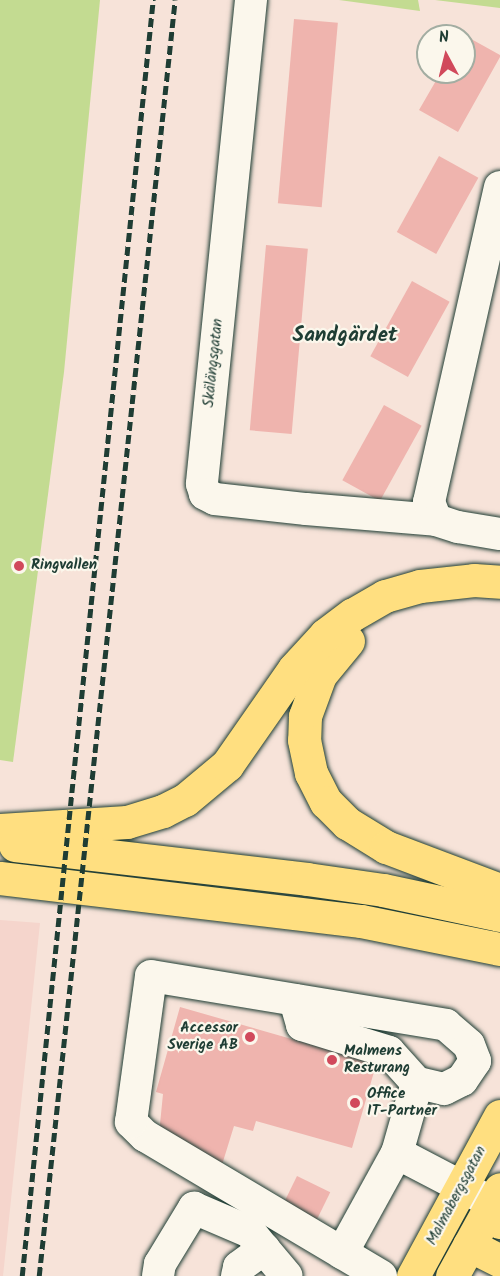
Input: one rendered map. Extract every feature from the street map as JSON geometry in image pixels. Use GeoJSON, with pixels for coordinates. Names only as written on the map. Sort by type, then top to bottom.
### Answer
{"type":"FeatureCollection","features":[{"type":"Feature","properties":{"kind":"main road"},"geometry":{"type":"LineString","coordinates":[[0,830],[127,822],[163,812],[185,800],[227,765],[294,669],[325,635],[352,615],[385,597],[409,588],[474,579],[500,582]]}},
{"type":"Feature","properties":{"kind":"main road"},"geometry":{"type":"LineString","coordinates":[[500,604],[479,601],[428,604],[370,625],[344,644],[320,675],[308,701],[304,741],[311,773],[326,802],[347,823],[379,843],[407,856],[500,890]]}},
{"type":"Feature","properties":{"kind":"main road"},"geometry":{"type":"LineString","coordinates":[[0,843],[308,879],[383,890],[500,915]]}},
{"type":"Feature","properties":{"kind":"main road"},"geometry":{"type":"LineString","coordinates":[[0,878],[361,921],[500,949]]}},
{"type":"Feature","properties":{"kind":"main road","name":"Malmabergsgatan"},"geometry":{"type":"LineString","coordinates":[[413,1276],[500,1116]]}},
{"type":"Feature","properties":{"kind":"main road"},"geometry":{"type":"LineString","coordinates":[[452,1276],[469,1245],[495,1207],[458,1193]]}},
{"type":"Feature","properties":{"kind":"main road"},"geometry":{"type":"LineString","coordinates":[[439,1230],[500,1261]]}},
{"type":"Feature","properties":{"kind":"street","name":"Skälängsgatan"},"geometry":{"type":"LineString","coordinates":[[251,0],[202,484],[205,494],[215,499],[450,524]]}},
{"type":"Feature","properties":{"kind":"street"},"geometry":{"type":"LineString","coordinates":[[500,187],[429,502],[450,524],[500,534]]}},
{"type":"Feature","properties":{"kind":"street"},"geometry":{"type":"LineString","coordinates":[[295,1000],[302,1025],[389,1052],[417,1083],[444,1089],[462,1080],[475,1061],[469,1045],[446,1025],[151,976],[131,1122],[145,1136],[381,1276]]}},
{"type":"Feature","properties":{"kind":"street"},"geometry":{"type":"LineString","coordinates":[[342,1253],[397,1153],[417,1083]]}},
{"type":"Feature","properties":{"kind":"street"},"geometry":{"type":"LineString","coordinates":[[397,1153],[458,1193]]}},
{"type":"Feature","properties":{"kind":"street"},"geometry":{"type":"LineString","coordinates":[[158,1276],[160,1264],[194,1208],[250,1232],[287,1276]]}},
{"type":"Feature","properties":{"kind":"street"},"geometry":{"type":"LineString","coordinates":[[237,1276],[239,1267],[264,1249]]}},
{"type":"Feature","properties":{"kind":"shaded area"},"geometry":{"type":"Polygon","coordinates":[[[0,920],[40,923],[3,1276],[0,1276],[0,920]]]}},
{"type":"Feature","properties":{"kind":"green space","name":"Ringvallen"},"geometry":{"type":"Polygon","coordinates":[[[0,0],[100,0],[64,372],[13,762],[0,760],[0,0]]]}},
{"type":"Feature","properties":{"kind":"green space"},"geometry":{"type":"Polygon","coordinates":[[[339,0],[418,0],[420,11],[339,0]]]}},
{"type":"Feature","properties":{"kind":"green space"},"geometry":{"type":"Polygon","coordinates":[[[435,0],[500,0],[500,8],[435,0]]]}},
{"type":"Feature","properties":{"kind":"building"},"geometry":{"type":"Polygon","coordinates":[[[294,19],[338,23],[322,207],[278,203],[294,19]]]}},
{"type":"Feature","properties":{"kind":"building"},"geometry":{"type":"Polygon","coordinates":[[[476,42],[500,55],[458,132],[419,110],[434,84],[476,84],[476,42]]]}},
{"type":"Feature","properties":{"kind":"building"},"geometry":{"type":"Polygon","coordinates":[[[439,156],[478,178],[436,254],[397,232],[439,156]]]}},
{"type":"Feature","properties":{"kind":"building"},"geometry":{"type":"Polygon","coordinates":[[[266,245],[308,249],[292,434],[250,430],[266,245]]]}},
{"type":"Feature","properties":{"kind":"building"},"geometry":{"type":"Polygon","coordinates":[[[412,281],[450,302],[408,377],[370,356],[412,281]]]}},
{"type":"Feature","properties":{"kind":"building"},"geometry":{"type":"Polygon","coordinates":[[[384,405],[422,426],[380,501],[342,480],[384,405]]]}},
{"type":"Feature","properties":{"kind":"building"},"geometry":{"type":"Polygon","coordinates":[[[180,1007],[337,1052],[378,1058],[352,1148],[256,1121],[253,1131],[234,1126],[221,1168],[159,1134],[163,1094],[156,1092],[180,1007]]]}},
{"type":"Feature","properties":{"kind":"building"},"geometry":{"type":"Polygon","coordinates":[[[297,1176],[330,1192],[317,1220],[283,1204],[297,1176]]]}},
{"type":"Feature","properties":{"kind":"railway"},"geometry":{"type":"LineString","coordinates":[[22,1276],[153,0]]}},
{"type":"Feature","properties":{"kind":"railway"},"geometry":{"type":"LineString","coordinates":[[39,1276],[175,0]]}},
{"type":"Feature","properties":{"kind":"place","name":"Ringvallen"},"geometry":{"type":"Point","coordinates":[19,566]}},
{"type":"Feature","properties":{"kind":"place","name":"Accessor Sverige AB"},"geometry":{"type":"Point","coordinates":[250,1037]}},
{"type":"Feature","properties":{"kind":"place","name":"Malmens Resturang"},"geometry":{"type":"Point","coordinates":[332,1060]}},
{"type":"Feature","properties":{"kind":"place","name":"Office IT-Partner"},"geometry":{"type":"Point","coordinates":[355,1103]}},
{"type":"Feature","properties":{"kind":"district","name":"Sandgärdet"},"geometry":{"type":"Point","coordinates":[345,336]}}]}
